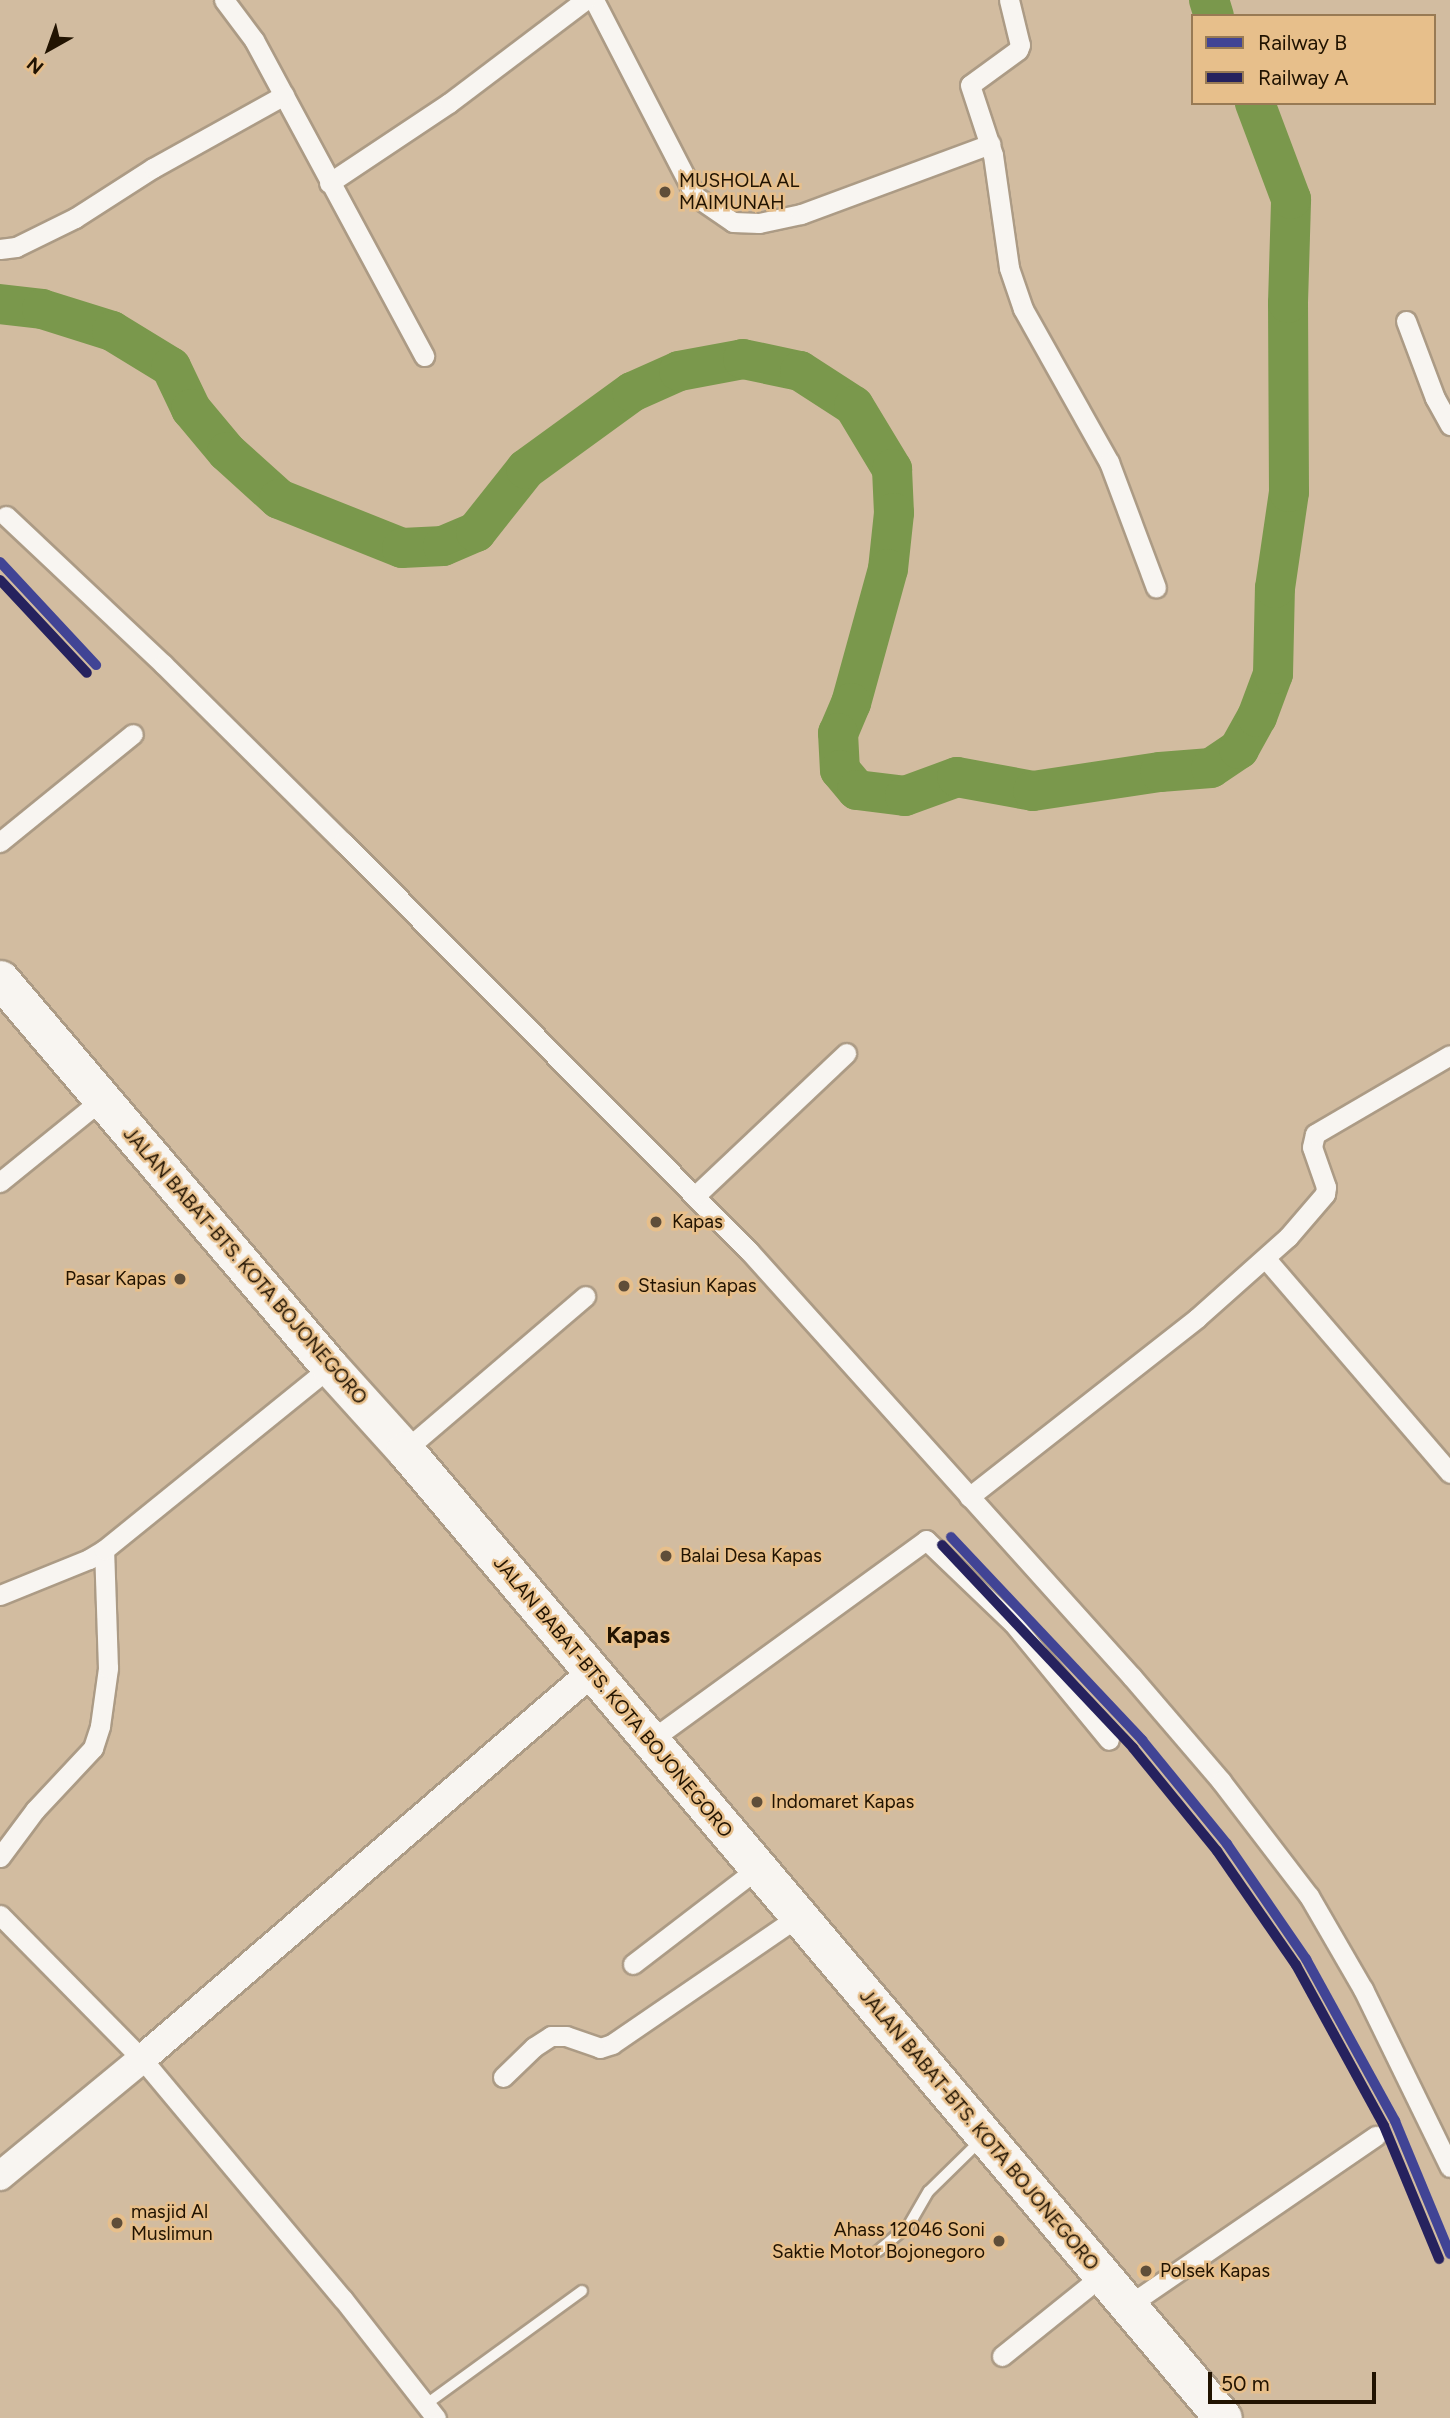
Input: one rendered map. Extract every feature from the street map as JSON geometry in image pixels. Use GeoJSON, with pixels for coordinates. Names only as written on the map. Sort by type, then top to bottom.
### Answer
{"type":"FeatureCollection","features":[{"type":"Feature","properties":{"kind":"highway","name":"JALAN BABAT-BTS. KOTA BOJONEGORO"},"geometry":{"type":"LineString","coordinates":[[0,979],[330,1367],[405,1450],[1126,2307],[1223,2418]]}},
{"type":"Feature","properties":{"kind":"street"},"geometry":{"type":"LineString","coordinates":[[224,0],[254,40],[424,356]]}},
{"type":"Feature","properties":{"kind":"street"},"geometry":{"type":"LineString","coordinates":[[329,183],[449,103],[585,0]]}},
{"type":"Feature","properties":{"kind":"street"},"geometry":{"type":"LineString","coordinates":[[594,0],[695,196],[733,222],[759,223],[801,214],[990,144]]}},
{"type":"Feature","properties":{"kind":"street"},"geometry":{"type":"LineString","coordinates":[[1009,0],[1020,45],[1018,50],[971,85],[990,144],[1009,268],[1023,309],[1109,462],[1156,588]]}},
{"type":"Feature","properties":{"kind":"street"},"geometry":{"type":"LineString","coordinates":[[0,249],[16,247],[75,218],[153,168],[284,95]]}},
{"type":"Feature","properties":{"kind":"street"},"geometry":{"type":"LineString","coordinates":[[1406,321],[1435,398],[1450,425]]}},
{"type":"Feature","properties":{"kind":"street"},"geometry":{"type":"LineString","coordinates":[[6,516],[163,664],[343,842],[796,1300],[1222,1781],[1309,1896],[1363,1989],[1450,2167]]}},
{"type":"Feature","properties":{"kind":"street"},"geometry":{"type":"LineString","coordinates":[[0,842],[133,734]]}},
{"type":"Feature","properties":{"kind":"street"},"geometry":{"type":"LineString","coordinates":[[695,1196],[846,1053]]}},
{"type":"Feature","properties":{"kind":"street"},"geometry":{"type":"LineString","coordinates":[[969,1497],[1187,1327],[1288,1237],[1322,1199],[1326,1187],[1312,1147],[1315,1135],[1450,1055]]}},
{"type":"Feature","properties":{"kind":"street"},"geometry":{"type":"LineString","coordinates":[[0,1182],[101,1100]]}},
{"type":"Feature","properties":{"kind":"street"},"geometry":{"type":"LineString","coordinates":[[1266,1259],[1450,1474]]}},
{"type":"Feature","properties":{"kind":"street"},"geometry":{"type":"LineString","coordinates":[[405,1450],[584,1296]]}},
{"type":"Feature","properties":{"kind":"street"},"geometry":{"type":"LineString","coordinates":[[0,1595],[89,1559],[104,1550],[330,1367]]}},
{"type":"Feature","properties":{"kind":"street"},"geometry":{"type":"LineString","coordinates":[[651,1740],[926,1540],[1013,1623],[1109,1740]]}},
{"type":"Feature","properties":{"kind":"street"},"geometry":{"type":"LineString","coordinates":[[0,1857],[43,1800],[93,1748],[100,1726],[107,1668],[104,1550]]}},
{"type":"Feature","properties":{"kind":"street"},"geometry":{"type":"LineString","coordinates":[[0,2176],[142,2059],[592,1672]]}},
{"type":"Feature","properties":{"kind":"street"},"geometry":{"type":"LineString","coordinates":[[633,1964],[758,1868]]}},
{"type":"Feature","properties":{"kind":"street"},"geometry":{"type":"LineString","coordinates":[[0,1915],[142,2059],[342,2299],[430,2411]]}},
{"type":"Feature","properties":{"kind":"street"},"geometry":{"type":"LineString","coordinates":[[503,2077],[534,2047],[551,2036],[566,2036],[600,2049],[612,2044],[799,1916]]}},
{"type":"Feature","properties":{"kind":"street"},"geometry":{"type":"LineString","coordinates":[[1126,2307],[1376,2136]]}},
{"type":"Feature","properties":{"kind":"street"},"geometry":{"type":"LineString","coordinates":[[1002,2356],[1101,2276]]}},
{"type":"Feature","properties":{"kind":"lane"},"geometry":{"type":"LineString","coordinates":[[878,2251],[909,2225],[929,2191],[985,2137]]}},
{"type":"Feature","properties":{"kind":"lane"},"geometry":{"type":"LineString","coordinates":[[430,2411],[582,2291]]}},
{"type":"Feature","properties":{"kind":"waterway"},"geometry":{"type":"LineString","coordinates":[[1209,0],[1213,14]]}},
{"type":"Feature","properties":{"kind":"waterway"},"geometry":{"type":"LineString","coordinates":[[0,304],[42,309],[112,331],[171,367],[191,409],[227,452],[279,499],[402,548],[443,546],[476,532],[526,469],[632,392],[679,371],[743,359],[800,371],[854,406],[892,469],[894,513],[888,569],[851,703],[838,733],[840,770],[857,790],[905,796],[957,777],[1033,791],[1160,772],[1211,768],[1239,749],[1257,717],[1273,674],[1275,588],[1289,492],[1288,303],[1291,199],[1256,105]]}},
{"type":"Feature","properties":{"kind":"rail line","name":"B"},"geometry":{"type":"LineString","coordinates":[[0,562],[96,665]]}},
{"type":"Feature","properties":{"kind":"rail line","name":"A"},"geometry":{"type":"LineString","coordinates":[[0,580],[87,673]]}},
{"type":"Feature","properties":{"kind":"rail line","name":"B"},"geometry":{"type":"LineString","coordinates":[[951,1537],[1142,1740],[1227,1844],[1306,1959],[1395,2121],[1450,2254]]}},
{"type":"Feature","properties":{"kind":"rail line","name":"A"},"geometry":{"type":"LineString","coordinates":[[942,1545],[1133,1748],[1217,1851],[1296,1965],[1384,2126],[1439,2259]]}},
{"type":"Feature","properties":{"kind":"place","name":"MUSHOLA AL MAIMUNAH"},"geometry":{"type":"Point","coordinates":[665,192]}},
{"type":"Feature","properties":{"kind":"place","name":"Kapas"},"geometry":{"type":"Point","coordinates":[656,1222]}},
{"type":"Feature","properties":{"kind":"place","name":"Pasar Kapas"},"geometry":{"type":"Point","coordinates":[180,1279]}},
{"type":"Feature","properties":{"kind":"place","name":"Stasiun Kapas"},"geometry":{"type":"Point","coordinates":[624,1286]}},
{"type":"Feature","properties":{"kind":"place","name":"Balai Desa Kapas"},"geometry":{"type":"Point","coordinates":[666,1556]}},
{"type":"Feature","properties":{"kind":"place","name":"Indomaret Kapas"},"geometry":{"type":"Point","coordinates":[757,1802]}},
{"type":"Feature","properties":{"kind":"place","name":"masjid Al Muslimun"},"geometry":{"type":"Point","coordinates":[117,2223]}},
{"type":"Feature","properties":{"kind":"place","name":"Ahass 12046 Soni Saktie Motor Bojonegoro"},"geometry":{"type":"Point","coordinates":[999,2241]}},
{"type":"Feature","properties":{"kind":"place","name":"Polsek Kapas"},"geometry":{"type":"Point","coordinates":[1146,2271]}},
{"type":"Feature","properties":{"kind":"district","name":"Kapas"},"geometry":{"type":"Point","coordinates":[638,1635]}}]}
